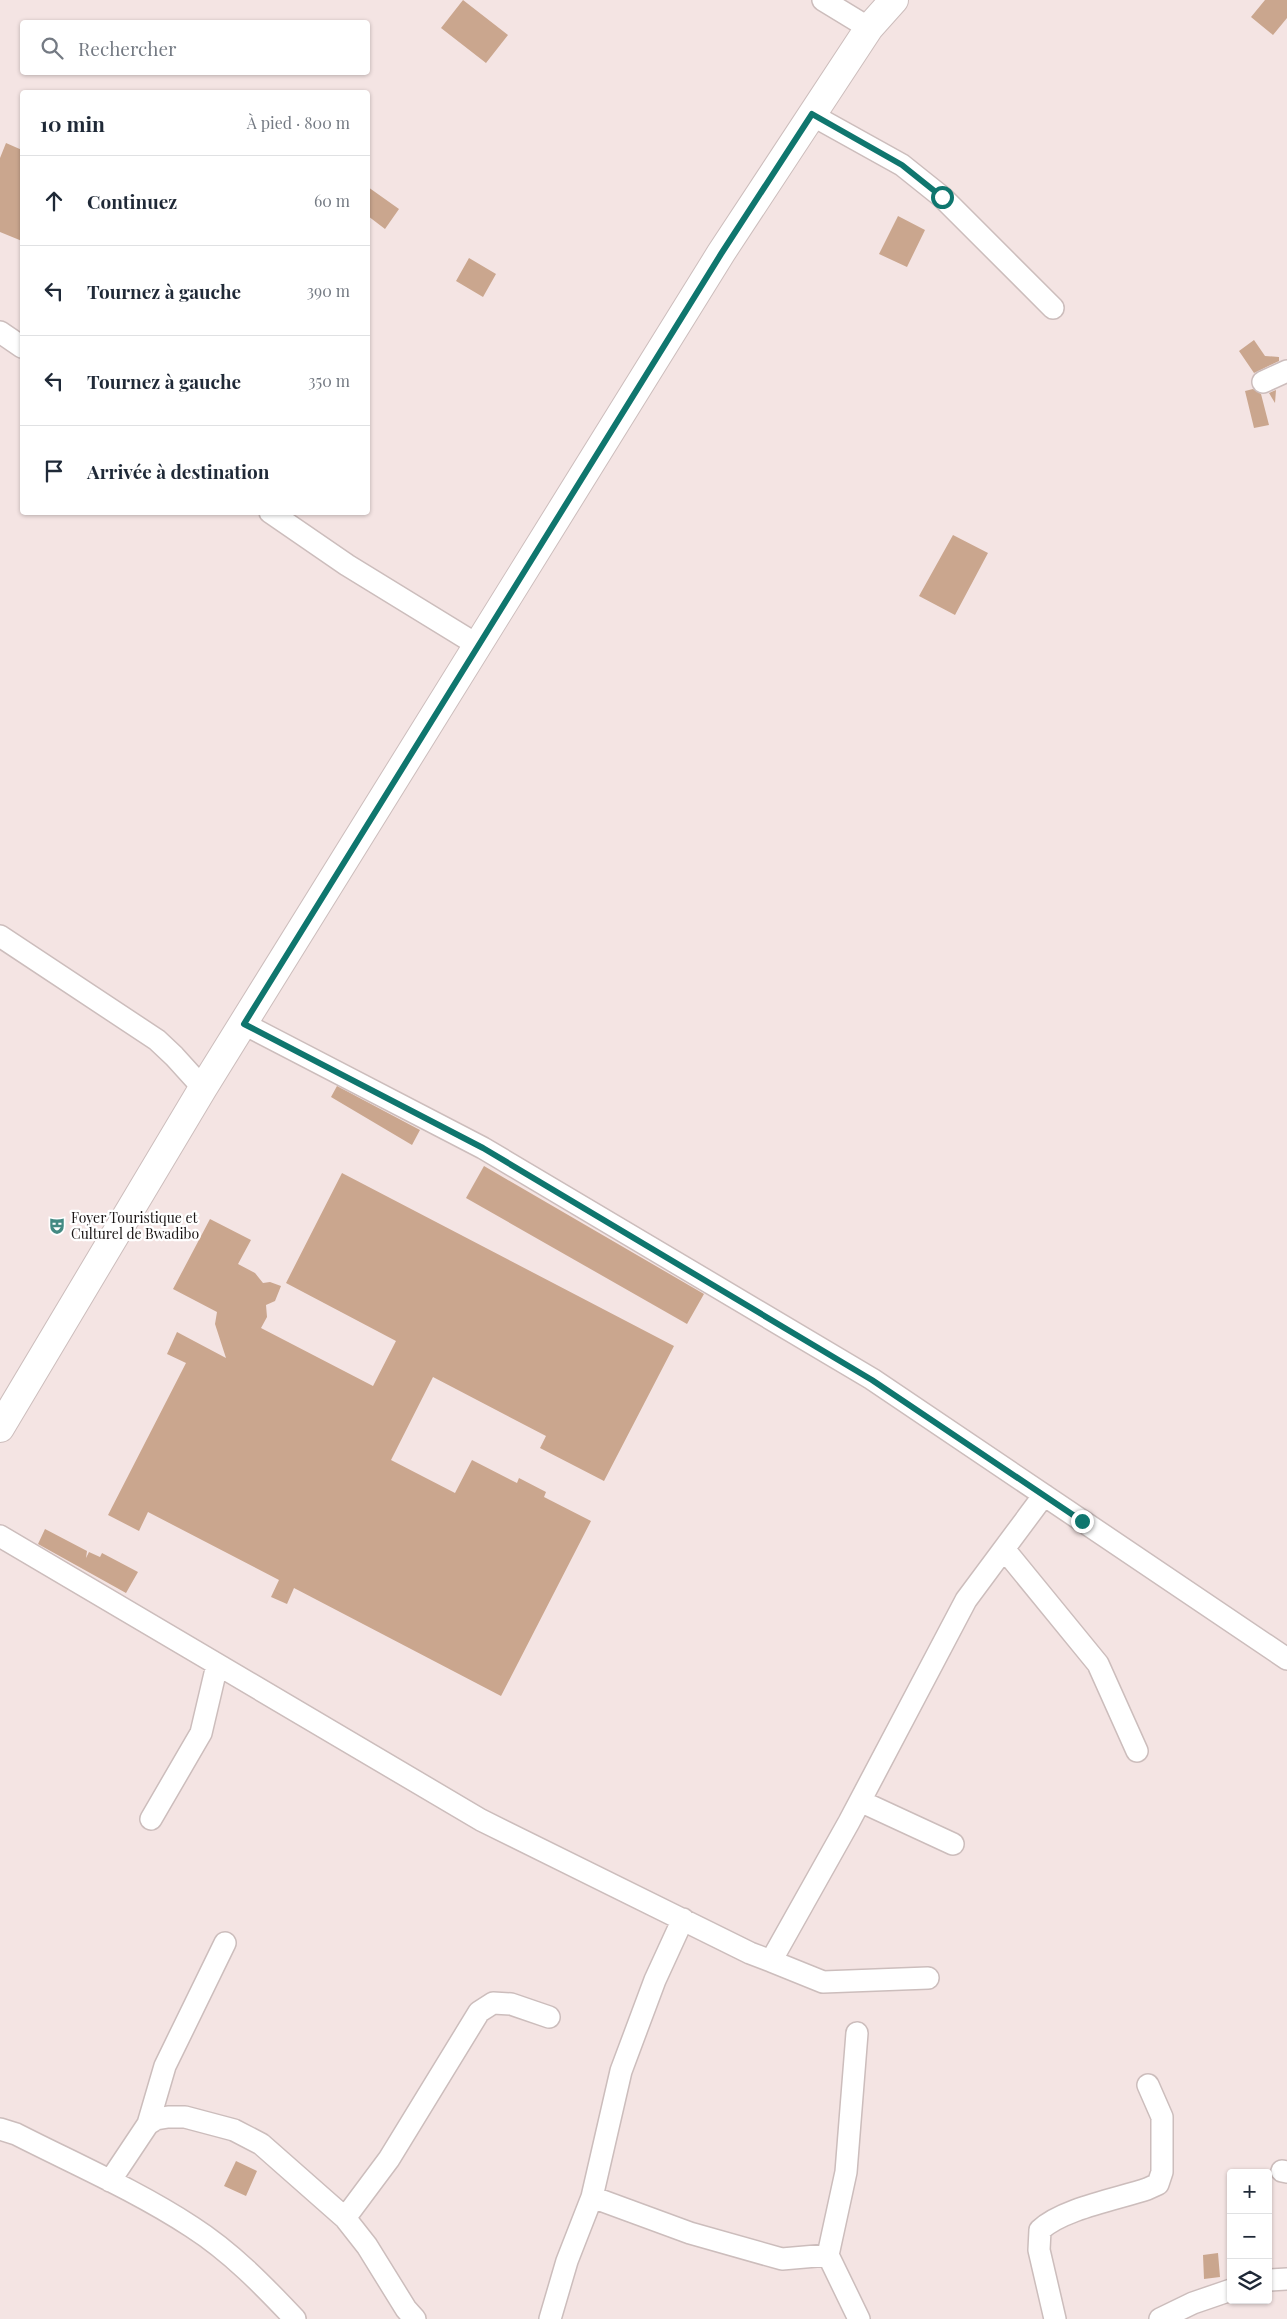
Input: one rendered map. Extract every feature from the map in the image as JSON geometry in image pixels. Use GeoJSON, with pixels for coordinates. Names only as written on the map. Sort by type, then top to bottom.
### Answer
{"type":"FeatureCollection","features":[{"type":"Feature","properties":{"kind":"main road"},"geometry":{"type":"LineString","coordinates":[[0,1428],[203,1088],[721,254],[869,28],[894,0]]}},
{"type":"Feature","properties":{"kind":"street"},"geometry":{"type":"LineString","coordinates":[[823,0],[869,28]]}},
{"type":"Feature","properties":{"kind":"street"},"geometry":{"type":"LineString","coordinates":[[812,114],[902,165],[942,197],[1053,308]]}},
{"type":"Feature","properties":{"kind":"street"},"geometry":{"type":"LineString","coordinates":[[0,332],[20,346]]}},
{"type":"Feature","properties":{"kind":"street"},"geometry":{"type":"LineString","coordinates":[[1263,382],[1287,371]]}},
{"type":"Feature","properties":{"kind":"street"},"geometry":{"type":"LineString","coordinates":[[274,515],[347,565],[479,646]]}},
{"type":"Feature","properties":{"kind":"street"},"geometry":{"type":"LineString","coordinates":[[0,936],[156,1040],[174,1056],[203,1088]]}},
{"type":"Feature","properties":{"kind":"street"},"geometry":{"type":"LineString","coordinates":[[244,1024],[500,1158],[872,1380],[1287,1659]]}},
{"type":"Feature","properties":{"kind":"street"},"geometry":{"type":"LineString","coordinates":[[771,1961],[860,1801],[966,1600],[1044,1495]]}},
{"type":"Feature","properties":{"kind":"street"},"geometry":{"type":"LineString","coordinates":[[0,1536],[481,1820],[750,1953],[823,1982],[928,1978]]}},
{"type":"Feature","properties":{"kind":"street"},"geometry":{"type":"LineString","coordinates":[[1004,1549],[1098,1664],[1137,1751]]}},
{"type":"Feature","properties":{"kind":"street"},"geometry":{"type":"LineString","coordinates":[[152,1819],[201,1733],[218,1664]]}},
{"type":"Feature","properties":{"kind":"street"},"geometry":{"type":"LineString","coordinates":[[860,1801],[953,1844]]}},
{"type":"Feature","properties":{"kind":"street"},"geometry":{"type":"LineString","coordinates":[[550,2319],[567,2261],[592,2197],[621,2071],[655,1980],[683,1919]]}},
{"type":"Feature","properties":{"kind":"street"},"geometry":{"type":"LineString","coordinates":[[110,2181],[148,2124],[165,2066],[225,1943]]}},
{"type":"Feature","properties":{"kind":"street"},"geometry":{"type":"LineString","coordinates":[[346,2218],[389,2159],[479,2012],[494,2003],[511,2004],[549,2017]]}},
{"type":"Feature","properties":{"kind":"street"},"geometry":{"type":"LineString","coordinates":[[857,2033],[846,2172],[828,2255],[859,2319]]}},
{"type":"Feature","properties":{"kind":"street"},"geometry":{"type":"LineString","coordinates":[[1055,2319],[1039,2250],[1040,2230],[1048,2222],[1061,2215],[1158,2184],[1162,2172],[1162,2117],[1148,2085]]}},
{"type":"Feature","properties":{"kind":"street"},"geometry":{"type":"LineString","coordinates":[[148,2124],[156,2119],[185,2117],[234,2130],[261,2144],[346,2218],[367,2246],[406,2309],[415,2319]]}},
{"type":"Feature","properties":{"kind":"street"},"geometry":{"type":"LineString","coordinates":[[0,2129],[16,2134],[110,2181],[194,2228],[229,2255],[295,2319]]}},
{"type":"Feature","properties":{"kind":"street"},"geometry":{"type":"LineString","coordinates":[[592,2197],[690,2233],[782,2259],[828,2255]]}},
{"type":"Feature","properties":{"kind":"street"},"geometry":{"type":"LineString","coordinates":[[1272,2280],[1287,2279]]}},
{"type":"Feature","properties":{"kind":"street"},"geometry":{"type":"LineString","coordinates":[[1160,2319],[1194,2302],[1227,2291]]}},
{"type":"Feature","properties":{"kind":"building"},"geometry":{"type":"Polygon","coordinates":[[[463,0],[508,35],[486,63],[441,28],[463,0]]]}},
{"type":"Feature","properties":{"kind":"building"},"geometry":{"type":"Polygon","coordinates":[[[1265,0],[1287,0],[1287,18],[1273,35],[1251,17],[1265,0]]]}},
{"type":"Feature","properties":{"kind":"building"},"geometry":{"type":"Polygon","coordinates":[[[6,143],[20,149],[20,240],[0,232],[0,158],[6,143]]]}},
{"type":"Feature","properties":{"kind":"building"},"geometry":{"type":"Polygon","coordinates":[[[370,188],[399,209],[385,229],[370,218],[370,188]]]}},
{"type":"Feature","properties":{"kind":"building"},"geometry":{"type":"Polygon","coordinates":[[[898,216],[925,230],[907,267],[879,254],[898,216]]]}},
{"type":"Feature","properties":{"kind":"building"},"geometry":{"type":"Polygon","coordinates":[[[469,258],[496,274],[483,297],[456,281],[469,258]]]}},
{"type":"Feature","properties":{"kind":"building"},"geometry":{"type":"Polygon","coordinates":[[[1254,340],[1265,356],[1279,357],[1279,361],[1254,373],[1239,351],[1254,340]]]}},
{"type":"Feature","properties":{"kind":"building"},"geometry":{"type":"Polygon","coordinates":[[[1253,389],[1261,394],[1269,425],[1254,428],[1245,391],[1253,389]]]}},
{"type":"Feature","properties":{"kind":"building"},"geometry":{"type":"Polygon","coordinates":[[[1276,390],[1275,403],[1269,393],[1276,390]]]}},
{"type":"Feature","properties":{"kind":"building"},"geometry":{"type":"Polygon","coordinates":[[[953,535],[988,553],[955,615],[919,596],[953,535]]]}},
{"type":"Feature","properties":{"kind":"building"},"geometry":{"type":"Polygon","coordinates":[[[337,1086],[420,1130],[412,1145],[331,1097],[337,1086]]]}},
{"type":"Feature","properties":{"kind":"building"},"geometry":{"type":"Polygon","coordinates":[[[484,1166],[704,1294],[687,1324],[466,1198],[484,1166]]]}},
{"type":"Feature","properties":{"kind":"building"},"geometry":{"type":"Polygon","coordinates":[[[342,1173],[674,1346],[604,1481],[540,1448],[546,1436],[433,1377],[391,1460],[455,1493],[472,1460],[517,1483],[519,1478],[546,1492],[544,1497],[591,1521],[501,1696],[294,1588],[287,1604],[271,1597],[279,1580],[148,1512],[139,1531],[108,1515],[186,1363],[167,1354],[177,1332],[226,1358],[215,1324],[217,1312],[173,1289],[210,1219],[251,1240],[238,1264],[255,1273],[263,1283],[270,1282],[281,1286],[275,1301],[266,1305],[267,1317],[261,1328],[373,1386],[396,1341],[286,1283],[342,1173]]]}},
{"type":"Feature","properties":{"kind":"building"},"geometry":{"type":"Polygon","coordinates":[[[45,1529],[87,1551],[86,1558],[89,1552],[100,1557],[102,1553],[138,1572],[126,1593],[38,1544],[45,1529]]]}},
{"type":"Feature","properties":{"kind":"building"},"geometry":{"type":"Polygon","coordinates":[[[236,2161],[257,2171],[246,2196],[224,2186],[236,2161]]]}},
{"type":"Feature","properties":{"kind":"building"},"geometry":{"type":"Polygon","coordinates":[[[1218,2253],[1220,2277],[1204,2279],[1203,2255],[1218,2253]]]}},
{"type":"Feature","properties":{"kind":"place","name":"Foyer Touristique et Culturel de Bwadibo"},"geometry":{"type":"Point","coordinates":[57,1226]}},
{"type":"Feature","properties":{"kind":"route"},"geometry":{"type":"LineString","coordinates":[[942,197],[902,165],[812,114],[721,254],[244,1024],[483,1148],[872,1380],[1082,1521]]}}]}
